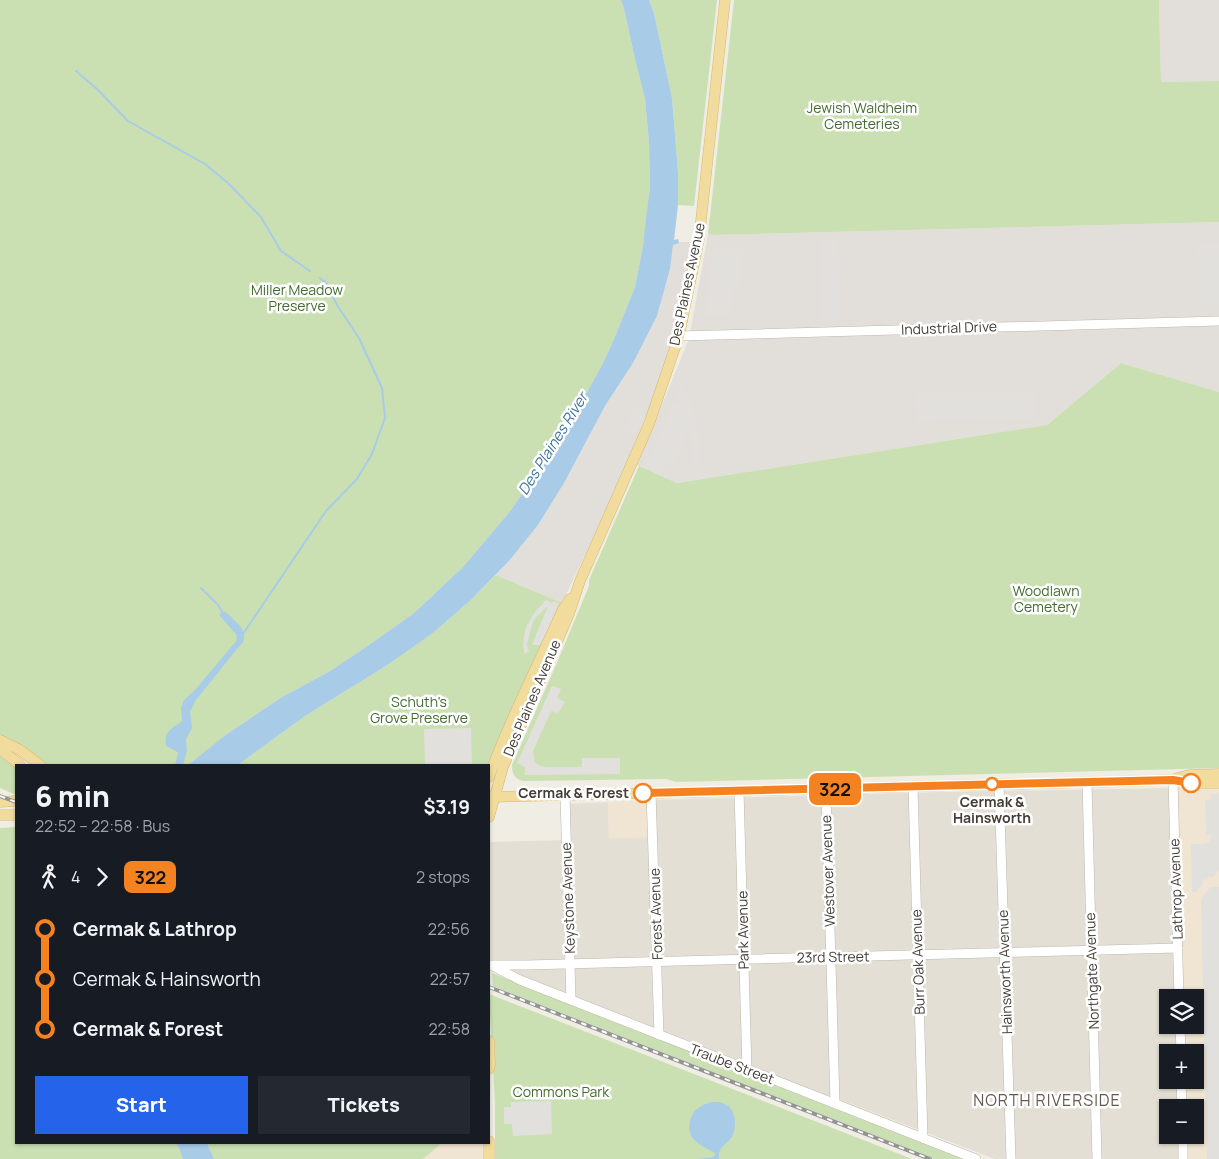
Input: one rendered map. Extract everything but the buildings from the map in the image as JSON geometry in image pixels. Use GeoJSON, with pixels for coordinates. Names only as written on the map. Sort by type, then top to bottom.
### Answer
{"type":"FeatureCollection","features":[{"type":"Feature","properties":{"kind":"main road","name":"Des Plaines Avenue"},"geometry":{"type":"LineString","coordinates":[[491,797],[569,614],[580,581],[648,424],[679,336],[699,239],[725,0]]}},
{"type":"Feature","properties":{"kind":"main road","name":"Des Plaines Avenue"},"geometry":{"type":"LineString","coordinates":[[490,774],[514,715],[562,611],[580,581]]}},
{"type":"Feature","properties":{"kind":"main road"},"geometry":{"type":"LineString","coordinates":[[0,740],[26,754],[39,764]]}},
{"type":"Feature","properties":{"kind":"main road"},"geometry":{"type":"LineString","coordinates":[[0,749],[19,764]]}},
{"type":"Feature","properties":{"kind":"main road"},"geometry":{"type":"LineString","coordinates":[[1173,780],[1189,775],[1219,774]]}},
{"type":"Feature","properties":{"kind":"main road"},"geometry":{"type":"LineString","coordinates":[[491,797],[1173,780],[1219,784]]}},
{"type":"Feature","properties":{"kind":"main road"},"geometry":{"type":"LineString","coordinates":[[0,802],[15,801]]}},
{"type":"Feature","properties":{"kind":"main road"},"geometry":{"type":"LineString","coordinates":[[0,816],[15,815]]}},
{"type":"Feature","properties":{"kind":"main road"},"geometry":{"type":"LineString","coordinates":[[489,1144],[489,1159]]}},
{"type":"Feature","properties":{"kind":"street","name":"Industrial Drive"},"geometry":{"type":"LineString","coordinates":[[679,336],[1219,321]]}},
{"type":"Feature","properties":{"kind":"street","name":"Lathrop Avenue"},"geometry":{"type":"LineString","coordinates":[[1173,780],[1179,989]]}},
{"type":"Feature","properties":{"kind":"street","name":"Northgate Avenue"},"geometry":{"type":"LineString","coordinates":[[1087,782],[1097,1159]]}},
{"type":"Feature","properties":{"kind":"street","name":"Hainsworth Avenue"},"geometry":{"type":"LineString","coordinates":[[999,784],[1010,1159]]}},
{"type":"Feature","properties":{"kind":"street","name":"Burr Oak Avenue"},"geometry":{"type":"LineString","coordinates":[[913,786],[923,1138]]}},
{"type":"Feature","properties":{"kind":"street","name":"Westover Avenue"},"geometry":{"type":"LineString","coordinates":[[826,789],[835,1103]]}},
{"type":"Feature","properties":{"kind":"street","name":"Park Avenue"},"geometry":{"type":"LineString","coordinates":[[739,791],[747,1070]]}},
{"type":"Feature","properties":{"kind":"street","name":"Forest Avenue"},"geometry":{"type":"LineString","coordinates":[[651,793],[659,1035]]}},
{"type":"Feature","properties":{"kind":"street","name":"Keystone Avenue"},"geometry":{"type":"LineString","coordinates":[[565,796],[570,1000]]}},
{"type":"Feature","properties":{"kind":"street","name":"23rd Street"},"geometry":{"type":"LineString","coordinates":[[490,965],[1178,948]]}},
{"type":"Feature","properties":{"kind":"street","name":"Traube Street"},"geometry":{"type":"LineString","coordinates":[[490,965],[520,980],[570,1000],[976,1159]]}},
{"type":"Feature","properties":{"kind":"street"},"geometry":{"type":"LineString","coordinates":[[1183,1144],[1183,1159]]}},
{"type":"Feature","properties":{"kind":"shaded area"},"geometry":{"type":"Polygon","coordinates":[[[1159,0],[1219,0],[1219,81],[1161,82],[1159,0]]]}},
{"type":"Feature","properties":{"kind":"shaded area"},"geometry":{"type":"Polygon","coordinates":[[[1219,222],[1219,392],[1121,363],[1047,425],[677,483],[637,465],[689,339],[708,234],[1219,222]]]}},
{"type":"Feature","properties":{"kind":"shaded area"},"geometry":{"type":"Polygon","coordinates":[[[838,239],[840,320],[836,321],[836,323],[822,323],[820,240],[838,239]]]}},
{"type":"Feature","properties":{"kind":"shaded area"},"geometry":{"type":"Polygon","coordinates":[[[681,242],[692,242],[682,305],[661,378],[597,530],[562,603],[496,575],[538,525],[564,483],[605,406],[633,363],[657,316],[670,269],[673,245],[681,242]]]}},
{"type":"Feature","properties":{"kind":"shaded area"},"geometry":{"type":"Polygon","coordinates":[[[1198,242],[1219,242],[1219,304],[1200,305],[1198,242]]]}},
{"type":"Feature","properties":{"kind":"shaded area"},"geometry":{"type":"Polygon","coordinates":[[[713,246],[743,248],[740,288],[734,288],[731,316],[705,315],[713,246]]]}},
{"type":"Feature","properties":{"kind":"shaded area"},"geometry":{"type":"Polygon","coordinates":[[[684,387],[686,396],[691,396],[702,462],[692,463],[691,426],[674,462],[656,472],[645,467],[674,402],[679,402],[677,388],[684,387]]]}},
{"type":"Feature","properties":{"kind":"shaded area"},"geometry":{"type":"Polygon","coordinates":[[[1034,391],[1034,418],[916,421],[915,394],[1034,391]]]}},
{"type":"Feature","properties":{"kind":"shaded area"},"geometry":{"type":"Polygon","coordinates":[[[633,408],[644,414],[635,435],[623,429],[633,408]]]}},
{"type":"Feature","properties":{"kind":"shaded area"},"geometry":{"type":"Polygon","coordinates":[[[546,600],[552,603],[553,601],[559,603],[542,645],[532,645],[548,606],[536,617],[528,640],[529,651],[525,654],[523,647],[527,625],[546,600]]]}},
{"type":"Feature","properties":{"kind":"shaded area"},"geometry":{"type":"Polygon","coordinates":[[[552,686],[561,689],[557,698],[565,702],[558,713],[551,711],[533,751],[535,762],[545,767],[582,767],[582,758],[620,758],[620,774],[525,775],[525,767],[517,763],[552,686]]]}},
{"type":"Feature","properties":{"kind":"shaded area"},"geometry":{"type":"Polygon","coordinates":[[[471,728],[472,764],[425,764],[424,729],[471,728]]]}},
{"type":"Feature","properties":{"kind":"shaded area"},"geometry":{"type":"Polygon","coordinates":[[[1176,788],[1181,989],[1159,989],[1159,1034],[1182,1034],[1182,1044],[1159,1044],[1159,1089],[1183,1089],[1184,1099],[1159,1099],[1159,1144],[1184,1144],[1185,1159],[995,1159],[490,965],[490,842],[567,840],[566,804],[608,802],[609,838],[654,837],[653,800],[1176,788]]]}},
{"type":"Feature","properties":{"kind":"shaded area"},"geometry":{"type":"Polygon","coordinates":[[[1176,788],[1219,789],[1219,1159],[1185,1159],[1184,1144],[1204,1144],[1204,1099],[1184,1099],[1183,1089],[1204,1089],[1204,1044],[1182,1044],[1182,1034],[1204,1034],[1204,989],[1181,989],[1176,788]]]}},
{"type":"Feature","properties":{"kind":"shaded area"},"geometry":{"type":"Polygon","coordinates":[[[1211,794],[1219,794],[1219,871],[1212,877],[1203,880],[1197,892],[1192,892],[1191,844],[1204,844],[1209,842],[1211,837],[1211,835],[1206,835],[1205,800],[1211,799],[1211,794]]]}},
{"type":"Feature","properties":{"kind":"shaded area"},"geometry":{"type":"Polygon","coordinates":[[[653,800],[654,837],[609,838],[608,802],[653,800]]]}},
{"type":"Feature","properties":{"kind":"shaded area"},"geometry":{"type":"Polygon","coordinates":[[[1211,887],[1219,887],[1219,1159],[1207,1159],[1201,902],[1205,893],[1211,887]]]}},
{"type":"Feature","properties":{"kind":"shaded area"},"geometry":{"type":"Polygon","coordinates":[[[551,1101],[552,1134],[513,1136],[512,1124],[504,1124],[504,1107],[511,1107],[511,1102],[551,1101]]]}},
{"type":"Feature","properties":{"kind":"shaded area"},"geometry":{"type":"Polygon","coordinates":[[[441,1144],[482,1144],[483,1159],[423,1159],[441,1144]]]}},
{"type":"Feature","properties":{"kind":"green space","name":"Miller Meadow Preserve"},"geometry":{"type":"Polygon","coordinates":[[[0,0],[621,0],[645,99],[649,143],[650,187],[643,246],[635,287],[605,359],[576,413],[511,510],[463,567],[414,613],[330,671],[282,697],[224,736],[189,764],[41,764],[0,738],[0,0]]]}},
{"type":"Feature","properties":{"kind":"green space"},"geometry":{"type":"Polygon","coordinates":[[[649,0],[717,0],[694,206],[678,205],[678,172],[672,98],[654,13],[649,0]]]}},
{"type":"Feature","properties":{"kind":"green space","name":"Jewish Waldheim Cemeteries"},"geometry":{"type":"Polygon","coordinates":[[[734,0],[1159,0],[1161,82],[1219,81],[1219,222],[708,234],[734,0]]]}},
{"type":"Feature","properties":{"kind":"green space","name":"Woodlawn Cemetery"},"geometry":{"type":"Polygon","coordinates":[[[1121,363],[1219,392],[1219,768],[676,782],[666,779],[524,781],[515,776],[512,765],[639,466],[677,483],[1047,425],[1121,363]]]}},
{"type":"Feature","properties":{"kind":"green space","name":"Schuth's Grove Preserve"},"geometry":{"type":"Polygon","coordinates":[[[496,575],[562,603],[489,764],[239,764],[305,716],[386,666],[433,633],[496,575]]]}},
{"type":"Feature","properties":{"kind":"green space"},"geometry":{"type":"Polygon","coordinates":[[[0,751],[15,764],[15,795],[0,788],[0,751]]]}},
{"type":"Feature","properties":{"kind":"green space"},"geometry":{"type":"Polygon","coordinates":[[[15,827],[15,1144],[177,1144],[183,1159],[0,1159],[0,828],[15,827]]]}},
{"type":"Feature","properties":{"kind":"green space"},"geometry":{"type":"Polygon","coordinates":[[[492,973],[964,1159],[934,1159],[493,986],[492,973]]]}},
{"type":"Feature","properties":{"kind":"green space","name":"Commons Park"},"geometry":{"type":"Polygon","coordinates":[[[490,994],[912,1159],[495,1159],[495,1104],[490,994]]]}},
{"type":"Feature","properties":{"kind":"green space"},"geometry":{"type":"Polygon","coordinates":[[[207,1144],[441,1144],[423,1159],[214,1159],[207,1144]]]}},
{"type":"Feature","properties":{"kind":"water"},"geometry":{"type":"Polygon","coordinates":[[[621,0],[649,0],[654,13],[672,98],[678,172],[678,205],[674,240],[678,239],[679,243],[673,245],[670,269],[657,316],[633,363],[605,406],[564,483],[538,525],[509,561],[472,599],[433,633],[386,666],[305,716],[239,764],[189,764],[224,736],[282,697],[330,671],[414,613],[463,567],[511,510],[576,413],[605,359],[635,287],[643,246],[650,187],[649,143],[645,99],[621,0]]]}},
{"type":"Feature","properties":{"kind":"water"},"geometry":{"type":"Polygon","coordinates":[[[225,612],[240,626],[244,633],[243,642],[195,701],[190,712],[192,728],[186,739],[187,751],[183,764],[175,764],[178,753],[166,746],[166,736],[172,728],[182,721],[181,708],[184,700],[195,690],[237,640],[236,634],[220,616],[220,613],[225,612]]]}},
{"type":"Feature","properties":{"kind":"water"},"geometry":{"type":"Polygon","coordinates":[[[711,1102],[729,1106],[735,1118],[734,1132],[720,1151],[719,1159],[698,1159],[716,1155],[695,1140],[689,1125],[696,1109],[711,1102]]]}},
{"type":"Feature","properties":{"kind":"water"},"geometry":{"type":"Polygon","coordinates":[[[177,1144],[207,1144],[214,1159],[183,1159],[177,1144]]]}},
{"type":"Feature","properties":{"kind":"waterway"},"geometry":{"type":"LineString","coordinates":[[76,71],[97,89],[128,121],[205,164],[228,183],[261,217],[281,251],[310,271]]}},
{"type":"Feature","properties":{"kind":"waterway"},"geometry":{"type":"LineString","coordinates":[[243,634],[326,511],[357,479],[372,454],[385,418],[382,388],[359,338],[337,305],[326,283],[320,278]]}},
{"type":"Feature","properties":{"kind":"waterway"},"geometry":{"type":"LineString","coordinates":[[201,588],[224,614]]}},
{"type":"Feature","properties":{"kind":"railway"},"geometry":{"type":"LineString","coordinates":[[0,796],[15,802]]}},
{"type":"Feature","properties":{"kind":"railway"},"geometry":{"type":"LineString","coordinates":[[490,987],[930,1159]]}},
{"type":"Feature","properties":{"kind":"bus line","name":"322"},"geometry":{"type":"LineString","coordinates":[[643,793],[1173,780],[1191,783]]}},
{"type":"Feature","properties":{"kind":"place","name":"Cermak & Hainsworth"},"geometry":{"type":"Point","coordinates":[992,784]}},
{"type":"Feature","properties":{"kind":"place","name":"Cermak & Forest"},"geometry":{"type":"Point","coordinates":[643,793]}},
{"type":"Feature","properties":{"kind":"district","name":"NORTH RIVERSIDE"},"geometry":{"type":"Point","coordinates":[1047,1100]}},
{"type":"Feature","properties":{"kind":"water label","name":"Des Plaines River"},"geometry":{"type":"Point","coordinates":[553,444]}}]}
